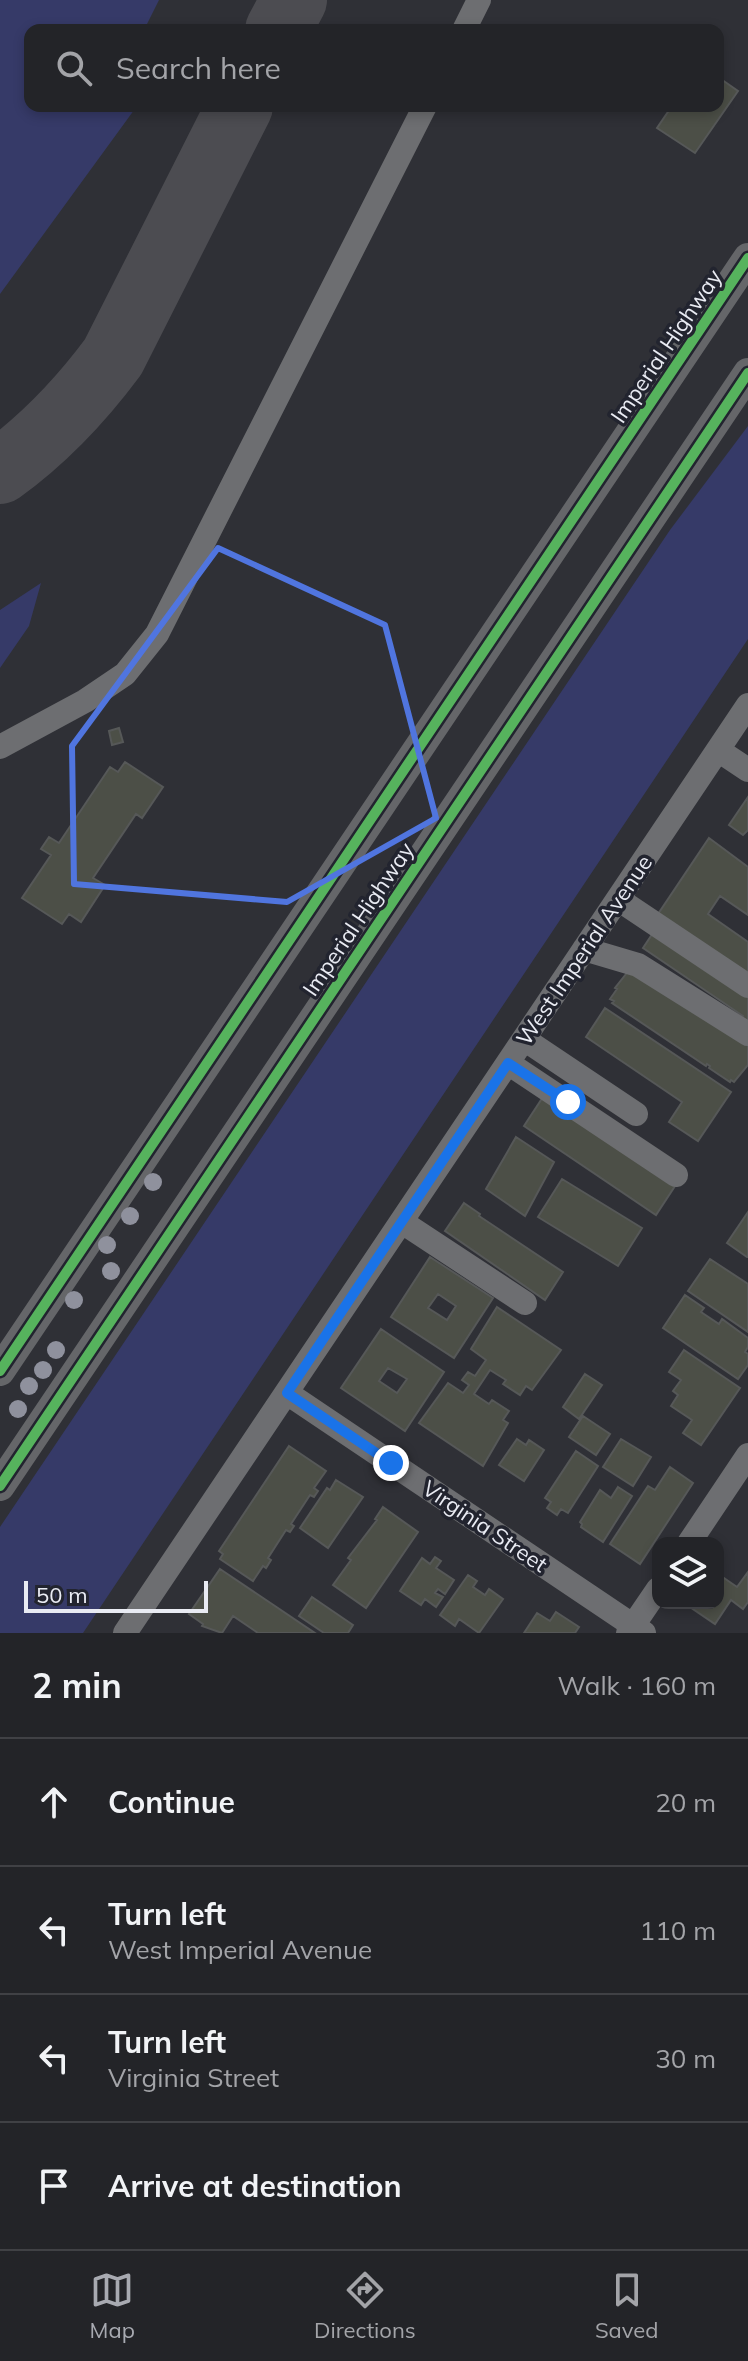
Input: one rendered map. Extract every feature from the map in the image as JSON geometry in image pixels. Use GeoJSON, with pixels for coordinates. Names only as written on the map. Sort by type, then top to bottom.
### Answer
{"type":"FeatureCollection","features":[{"type":"Feature","properties":{"kind":"main road","name":"Imperial Highway"},"geometry":{"type":"LineString","coordinates":[[0,1371],[748,258]]}},
{"type":"Feature","properties":{"kind":"main road","name":"Imperial Highway"},"geometry":{"type":"LineString","coordinates":[[0,1486],[748,373]]}},
{"type":"Feature","properties":{"kind":"main road"},"geometry":{"type":"LineString","coordinates":[[674,483],[748,401]]}},
{"type":"Feature","properties":{"kind":"street"},"geometry":{"type":"LineString","coordinates":[[467,24],[479,0]]}},
{"type":"Feature","properties":{"kind":"street"},"geometry":{"type":"LineString","coordinates":[[0,747],[85,701],[125,674],[157,634],[422,112]]}},
{"type":"Feature","properties":{"kind":"street","name":"West Imperial Avenue"},"geometry":{"type":"LineString","coordinates":[[125,1633],[748,705]]}},
{"type":"Feature","properties":{"kind":"street"},"geometry":{"type":"LineString","coordinates":[[718,750],[748,770]]}},
{"type":"Feature","properties":{"kind":"street"},"geometry":{"type":"LineString","coordinates":[[618,899],[748,986]]}},
{"type":"Feature","properties":{"kind":"street"},"geometry":{"type":"LineString","coordinates":[[584,949],[638,965],[748,1034]]}},
{"type":"Feature","properties":{"kind":"street"},"geometry":{"type":"LineString","coordinates":[[524,1039],[636,1114]]}},
{"type":"Feature","properties":{"kind":"street"},"geometry":{"type":"LineString","coordinates":[[508,1063],[676,1175]]}},
{"type":"Feature","properties":{"kind":"street"},"geometry":{"type":"LineString","coordinates":[[402,1222],[525,1303]]}},
{"type":"Feature","properties":{"kind":"street","name":"Virginia Street"},"geometry":{"type":"LineString","coordinates":[[287,1393],[635,1631]]}},
{"type":"Feature","properties":{"kind":"street"},"geometry":{"type":"LineString","coordinates":[[693,1537],[748,1455]]}},
{"type":"Feature","properties":{"kind":"street"},"geometry":{"type":"LineString","coordinates":[[635,1631],[652,1600]]}},
{"type":"Feature","properties":{"kind":"highlighted area"},"geometry":{"type":"Polygon","coordinates":[[[218,548],[385,625],[436,818],[287,902],[74,884],[72,746],[218,548]]]}},
{"type":"Feature","properties":{"kind":"shaded area"},"geometry":{"type":"Polygon","coordinates":[[[0,0],[159,0],[147,24],[24,24],[24,112],[133,112],[0,294],[0,0]]]}},
{"type":"Feature","properties":{"kind":"shaded area"},"geometry":{"type":"Polygon","coordinates":[[[748,426],[748,639],[83,1633],[0,1633],[0,1527],[670,530],[748,426]]]}},
{"type":"Feature","properties":{"kind":"shaded area"},"geometry":{"type":"Polygon","coordinates":[[[41,583],[29,626],[0,668],[0,610],[41,583]]]}},
{"type":"Feature","properties":{"kind":"building"},"geometry":{"type":"Polygon","coordinates":[[[724,81],[738,91],[724,111],[724,81]]]}},
{"type":"Feature","properties":{"kind":"building"},"geometry":{"type":"Polygon","coordinates":[[[668,112],[723,112],[695,153],[657,128],[668,112]]]}},
{"type":"Feature","properties":{"kind":"building"},"geometry":{"type":"Polygon","coordinates":[[[119,728],[123,742],[112,745],[109,731],[119,728]]]}},
{"type":"Feature","properties":{"kind":"building"},"geometry":{"type":"Polygon","coordinates":[[[125,762],[163,787],[142,818],[136,814],[93,878],[105,885],[81,922],[69,914],[62,924],[22,898],[51,855],[41,849],[49,837],[59,843],[110,767],[118,772],[125,762]]]}},
{"type":"Feature","properties":{"kind":"building"},"geometry":{"type":"Polygon","coordinates":[[[748,797],[748,830],[743,835],[729,825],[748,797]]]}},
{"type":"Feature","properties":{"kind":"building"},"geometry":{"type":"Polygon","coordinates":[[[709,838],[748,867],[748,915],[720,896],[708,914],[748,942],[748,983],[654,920],[709,838]]]}},
{"type":"Feature","properties":{"kind":"building"},"geometry":{"type":"Polygon","coordinates":[[[655,930],[748,992],[748,1025],[741,1020],[743,1016],[643,948],[655,930]]]}},
{"type":"Feature","properties":{"kind":"building"},"geometry":{"type":"Polygon","coordinates":[[[630,969],[748,1045],[748,1065],[734,1082],[612,1003],[614,1001],[610,999],[615,988],[630,969]]]}},
{"type":"Feature","properties":{"kind":"building"},"geometry":{"type":"Polygon","coordinates":[[[605,1008],[731,1092],[698,1141],[669,1122],[682,1102],[586,1037],[605,1008]]]}},
{"type":"Feature","properties":{"kind":"building"},"geometry":{"type":"Polygon","coordinates":[[[545,1094],[677,1183],[656,1215],[524,1126],[545,1094]]]}},
{"type":"Feature","properties":{"kind":"building"},"geometry":{"type":"Polygon","coordinates":[[[516,1137],[554,1162],[525,1216],[486,1189],[516,1137]]]}},
{"type":"Feature","properties":{"kind":"building"},"geometry":{"type":"Polygon","coordinates":[[[562,1179],[642,1228],[618,1266],[538,1217],[562,1179]]]}},
{"type":"Feature","properties":{"kind":"building"},"geometry":{"type":"Polygon","coordinates":[[[464,1203],[563,1272],[545,1300],[445,1231],[464,1203]]]}},
{"type":"Feature","properties":{"kind":"building"},"geometry":{"type":"Polygon","coordinates":[[[748,1212],[748,1257],[747,1257],[727,1243],[748,1212]]]}},
{"type":"Feature","properties":{"kind":"building"},"geometry":{"type":"Polygon","coordinates":[[[430,1257],[493,1298],[454,1358],[391,1317],[430,1257]],[[438,1294],[428,1308],[447,1320],[456,1306],[438,1294]]]}},
{"type":"Feature","properties":{"kind":"building"},"geometry":{"type":"Polygon","coordinates":[[[710,1259],[748,1284],[748,1332],[688,1291],[710,1259]]]}},
{"type":"Feature","properties":{"kind":"building"},"geometry":{"type":"Polygon","coordinates":[[[685,1295],[704,1308],[701,1312],[719,1324],[722,1319],[748,1338],[745,1352],[748,1354],[748,1365],[738,1379],[663,1328],[685,1295]]]}},
{"type":"Feature","properties":{"kind":"building"},"geometry":{"type":"Polygon","coordinates":[[[497,1307],[561,1350],[532,1390],[526,1386],[520,1395],[503,1384],[506,1380],[490,1370],[474,1394],[489,1404],[492,1400],[509,1411],[503,1420],[508,1423],[483,1466],[419,1423],[448,1383],[463,1393],[469,1385],[462,1380],[468,1372],[475,1376],[486,1360],[471,1349],[497,1307]]]}},
{"type":"Feature","properties":{"kind":"building"},"geometry":{"type":"Polygon","coordinates":[[[381,1329],[444,1372],[405,1431],[341,1388],[381,1329]],[[388,1368],[379,1381],[397,1393],[407,1379],[388,1368]]]}},
{"type":"Feature","properties":{"kind":"building"},"geometry":{"type":"Polygon","coordinates":[[[684,1350],[740,1388],[701,1445],[683,1433],[692,1420],[671,1406],[678,1395],[673,1391],[681,1380],[669,1372],[684,1350]]]}},
{"type":"Feature","properties":{"kind":"building"},"geometry":{"type":"Polygon","coordinates":[[[585,1374],[602,1385],[579,1419],[563,1407],[585,1374]]]}},
{"type":"Feature","properties":{"kind":"building"},"geometry":{"type":"Polygon","coordinates":[[[583,1416],[610,1434],[596,1455],[569,1437],[583,1416]]]}},
{"type":"Feature","properties":{"kind":"building"},"geometry":{"type":"Polygon","coordinates":[[[517,1439],[526,1445],[529,1440],[544,1450],[524,1481],[499,1465],[517,1439]]]}},
{"type":"Feature","properties":{"kind":"building"},"geometry":{"type":"Polygon","coordinates":[[[621,1439],[651,1457],[633,1486],[603,1467],[621,1439]]]}},
{"type":"Feature","properties":{"kind":"building"},"geometry":{"type":"Polygon","coordinates":[[[289,1446],[326,1471],[314,1488],[318,1491],[314,1497],[310,1495],[291,1524],[294,1526],[290,1532],[286,1530],[268,1558],[271,1560],[266,1568],[263,1566],[253,1581],[220,1559],[223,1554],[219,1551],[289,1446]]]}},
{"type":"Feature","properties":{"kind":"building"},"geometry":{"type":"Polygon","coordinates":[[[576,1451],[598,1466],[568,1513],[561,1509],[557,1515],[547,1508],[551,1502],[545,1498],[576,1451]]]}},
{"type":"Feature","properties":{"kind":"building"},"geometry":{"type":"Polygon","coordinates":[[[670,1467],[693,1483],[658,1537],[652,1537],[652,1546],[640,1564],[610,1544],[648,1486],[655,1490],[670,1467]]]}},
{"type":"Feature","properties":{"kind":"building"},"geometry":{"type":"Polygon","coordinates":[[[336,1480],[363,1497],[328,1548],[300,1528],[336,1480]]]}},
{"type":"Feature","properties":{"kind":"building"},"geometry":{"type":"Polygon","coordinates":[[[618,1487],[632,1496],[603,1542],[581,1527],[580,1522],[600,1490],[611,1498],[618,1487]]]}},
{"type":"Feature","properties":{"kind":"building"},"geometry":{"type":"Polygon","coordinates":[[[383,1507],[418,1532],[366,1608],[333,1585],[383,1507]]]}},
{"type":"Feature","properties":{"kind":"building"},"geometry":{"type":"Polygon","coordinates":[[[435,1557],[441,1561],[436,1568],[454,1580],[445,1594],[438,1589],[435,1593],[443,1597],[436,1607],[425,1599],[421,1605],[400,1591],[422,1558],[430,1564],[435,1557]]]}},
{"type":"Feature","properties":{"kind":"building"},"geometry":{"type":"Polygon","coordinates":[[[220,1569],[315,1633],[258,1633],[233,1616],[222,1633],[202,1626],[189,1614],[220,1569]]]}},
{"type":"Feature","properties":{"kind":"building"},"geometry":{"type":"Polygon","coordinates":[[[748,1572],[748,1602],[743,1609],[731,1600],[715,1624],[693,1609],[724,1609],[724,1578],[737,1587],[748,1572]]]}},
{"type":"Feature","properties":{"kind":"building"},"geometry":{"type":"Polygon","coordinates":[[[468,1575],[477,1581],[473,1587],[485,1595],[489,1589],[503,1599],[479,1633],[459,1619],[455,1626],[440,1615],[468,1575]]]}},
{"type":"Feature","properties":{"kind":"building"},"geometry":{"type":"Polygon","coordinates":[[[312,1597],[353,1625],[348,1633],[324,1633],[299,1616],[312,1597]]]}},
{"type":"Feature","properties":{"kind":"building"},"geometry":{"type":"Polygon","coordinates":[[[556,1612],[579,1627],[575,1633],[524,1633],[537,1613],[550,1621],[556,1612]]]}},
{"type":"Feature","properties":{"kind":"taxiway"},"geometry":{"type":"LineString","coordinates":[[281,24],[294,0]]}},
{"type":"Feature","properties":{"kind":"taxiway"},"geometry":{"type":"LineString","coordinates":[[0,471],[61,418],[113,357],[237,112]]}},
{"type":"Feature","properties":{"kind":"cycle path"},"geometry":{"type":"LineString","coordinates":[[0,1371],[748,258]]}},
{"type":"Feature","properties":{"kind":"cycle path"},"geometry":{"type":"LineString","coordinates":[[0,1486],[748,373]]}},
{"type":"Feature","properties":{"kind":"route"},"geometry":{"type":"LineString","coordinates":[[391,1463],[287,1393],[508,1063],[568,1102]]}}]}
